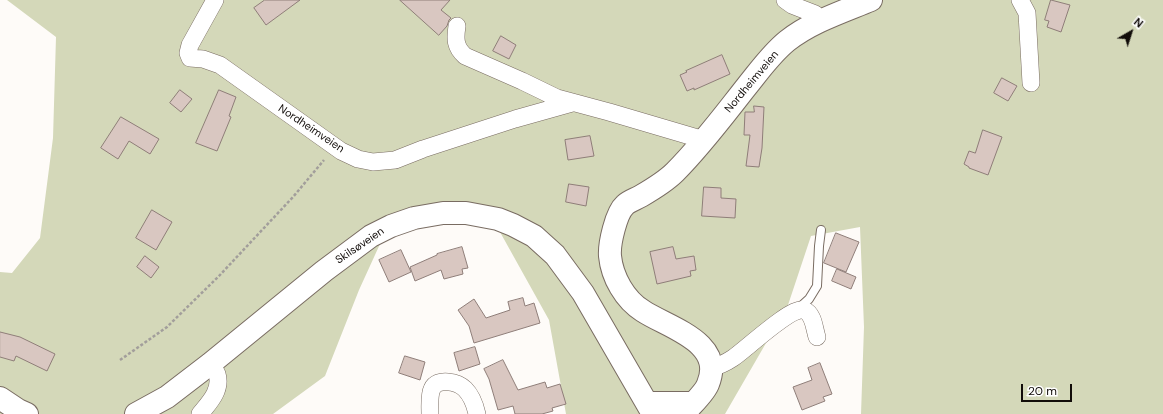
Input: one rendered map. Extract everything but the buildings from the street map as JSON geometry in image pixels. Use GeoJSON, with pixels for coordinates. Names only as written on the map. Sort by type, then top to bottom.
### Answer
{"type":"FeatureCollection","features":[{"type":"Feature","properties":{"kind":"main road","name":"Nordheimveien"},"geometry":{"type":"LineString","coordinates":[[711,368],[709,357],[704,348],[683,332],[642,311],[629,299],[620,286],[614,273],[610,256],[611,243],[616,221],[624,205],[655,188],[675,172],[704,140],[770,57],[816,13],[871,0]]}},
{"type":"Feature","properties":{"kind":"main road","name":"Skilsøveien"},"geometry":{"type":"LineString","coordinates":[[136,414],[167,397],[324,271],[371,236],[391,226],[414,218],[443,213],[466,213],[498,219],[534,236],[555,255],[583,293],[650,409]]}},
{"type":"Feature","properties":{"kind":"main road"},"geometry":{"type":"LineString","coordinates":[[650,409],[688,408],[708,384],[711,368]]}},
{"type":"Feature","properties":{"kind":"main road"},"geometry":{"type":"LineString","coordinates":[[0,398],[26,414]]}},
{"type":"Feature","properties":{"kind":"street","name":"Nordheimveien"},"geometry":{"type":"LineString","coordinates":[[215,0],[190,45],[188,53],[190,58],[203,59],[220,65],[335,147],[358,159],[373,162],[395,160],[423,149],[515,119],[572,103]]}},
{"type":"Feature","properties":{"kind":"street"},"geometry":{"type":"LineString","coordinates":[[784,0],[792,5],[816,13]]}},
{"type":"Feature","properties":{"kind":"street"},"geometry":{"type":"LineString","coordinates":[[1020,0],[1027,13],[1031,83]]}},
{"type":"Feature","properties":{"kind":"street","name":"Nordheimveien"},"geometry":{"type":"LineString","coordinates":[[456,26],[455,36],[458,50],[465,56],[557,98],[704,140]]}},
{"type":"Feature","properties":{"kind":"street"},"geometry":{"type":"LineString","coordinates":[[711,368],[733,358],[778,322],[798,310],[804,310],[811,315],[817,337]]}},
{"type":"Feature","properties":{"kind":"street"},"geometry":{"type":"LineString","coordinates":[[200,414],[213,398],[216,391],[218,376],[210,364]]}},
{"type":"Feature","properties":{"kind":"street"},"geometry":{"type":"LineString","coordinates":[[430,414],[431,389],[442,381],[464,387],[472,397],[477,414]]}},
{"type":"Feature","properties":{"kind":"lane"},"geometry":{"type":"LineString","coordinates":[[798,310],[809,299],[818,286],[821,230]]}},
{"type":"Feature","properties":{"kind":"path"},"geometry":{"type":"LineString","coordinates":[[120,360],[167,327],[219,276],[293,197],[335,147]]}},
{"type":"Feature","properties":{"kind":"green space"},"geometry":{"type":"Polygon","coordinates":[[[7,0],[1163,0],[1163,414],[861,414],[864,327],[860,227],[811,236],[788,305],[725,414],[566,414],[549,320],[500,232],[445,210],[385,233],[359,290],[325,376],[273,414],[0,414],[0,272],[12,273],[40,238],[53,138],[56,37],[7,0]]]}}]}
